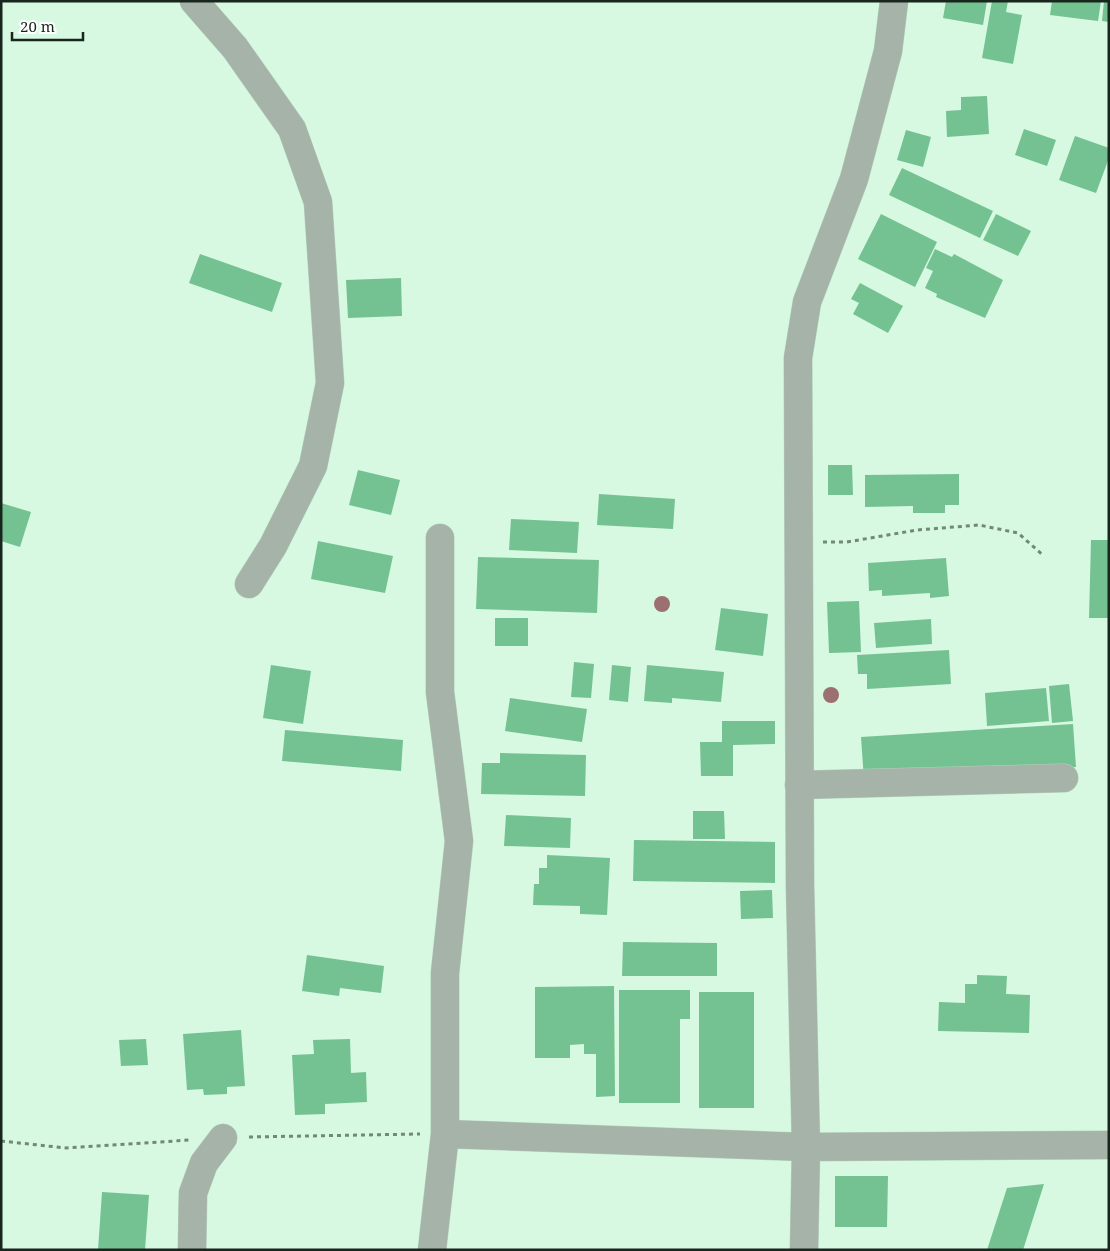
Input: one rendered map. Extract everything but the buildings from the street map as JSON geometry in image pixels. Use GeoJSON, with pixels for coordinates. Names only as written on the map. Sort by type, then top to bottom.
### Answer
{"type":"FeatureCollection","features":[{"type":"Feature","properties":{"kind":"street"},"geometry":{"type":"LineString","coordinates":[[194,1],[235,48],[292,129],[318,202],[330,383],[313,466],[273,546],[249,584]]}},
{"type":"Feature","properties":{"kind":"street"},"geometry":{"type":"LineString","coordinates":[[804,1250],[806,1148],[799,785],[798,358],[807,302],[854,179],[888,51],[894,1]]}},
{"type":"Feature","properties":{"kind":"street"},"geometry":{"type":"LineString","coordinates":[[432,1250],[445,1134],[445,973],[459,841],[440,692],[440,538]]}},
{"type":"Feature","properties":{"kind":"street"},"geometry":{"type":"LineString","coordinates":[[799,785],[1064,778]]}},
{"type":"Feature","properties":{"kind":"street"},"geometry":{"type":"LineString","coordinates":[[445,1134],[806,1148],[1109,1145]]}},
{"type":"Feature","properties":{"kind":"street"},"geometry":{"type":"LineString","coordinates":[[192,1250],[193,1193],[204,1163],[223,1138]]}},
{"type":"Feature","properties":{"kind":"path"},"geometry":{"type":"LineString","coordinates":[[799,543],[847,542],[917,530],[979,525],[1018,533],[1044,556]]}}]}
